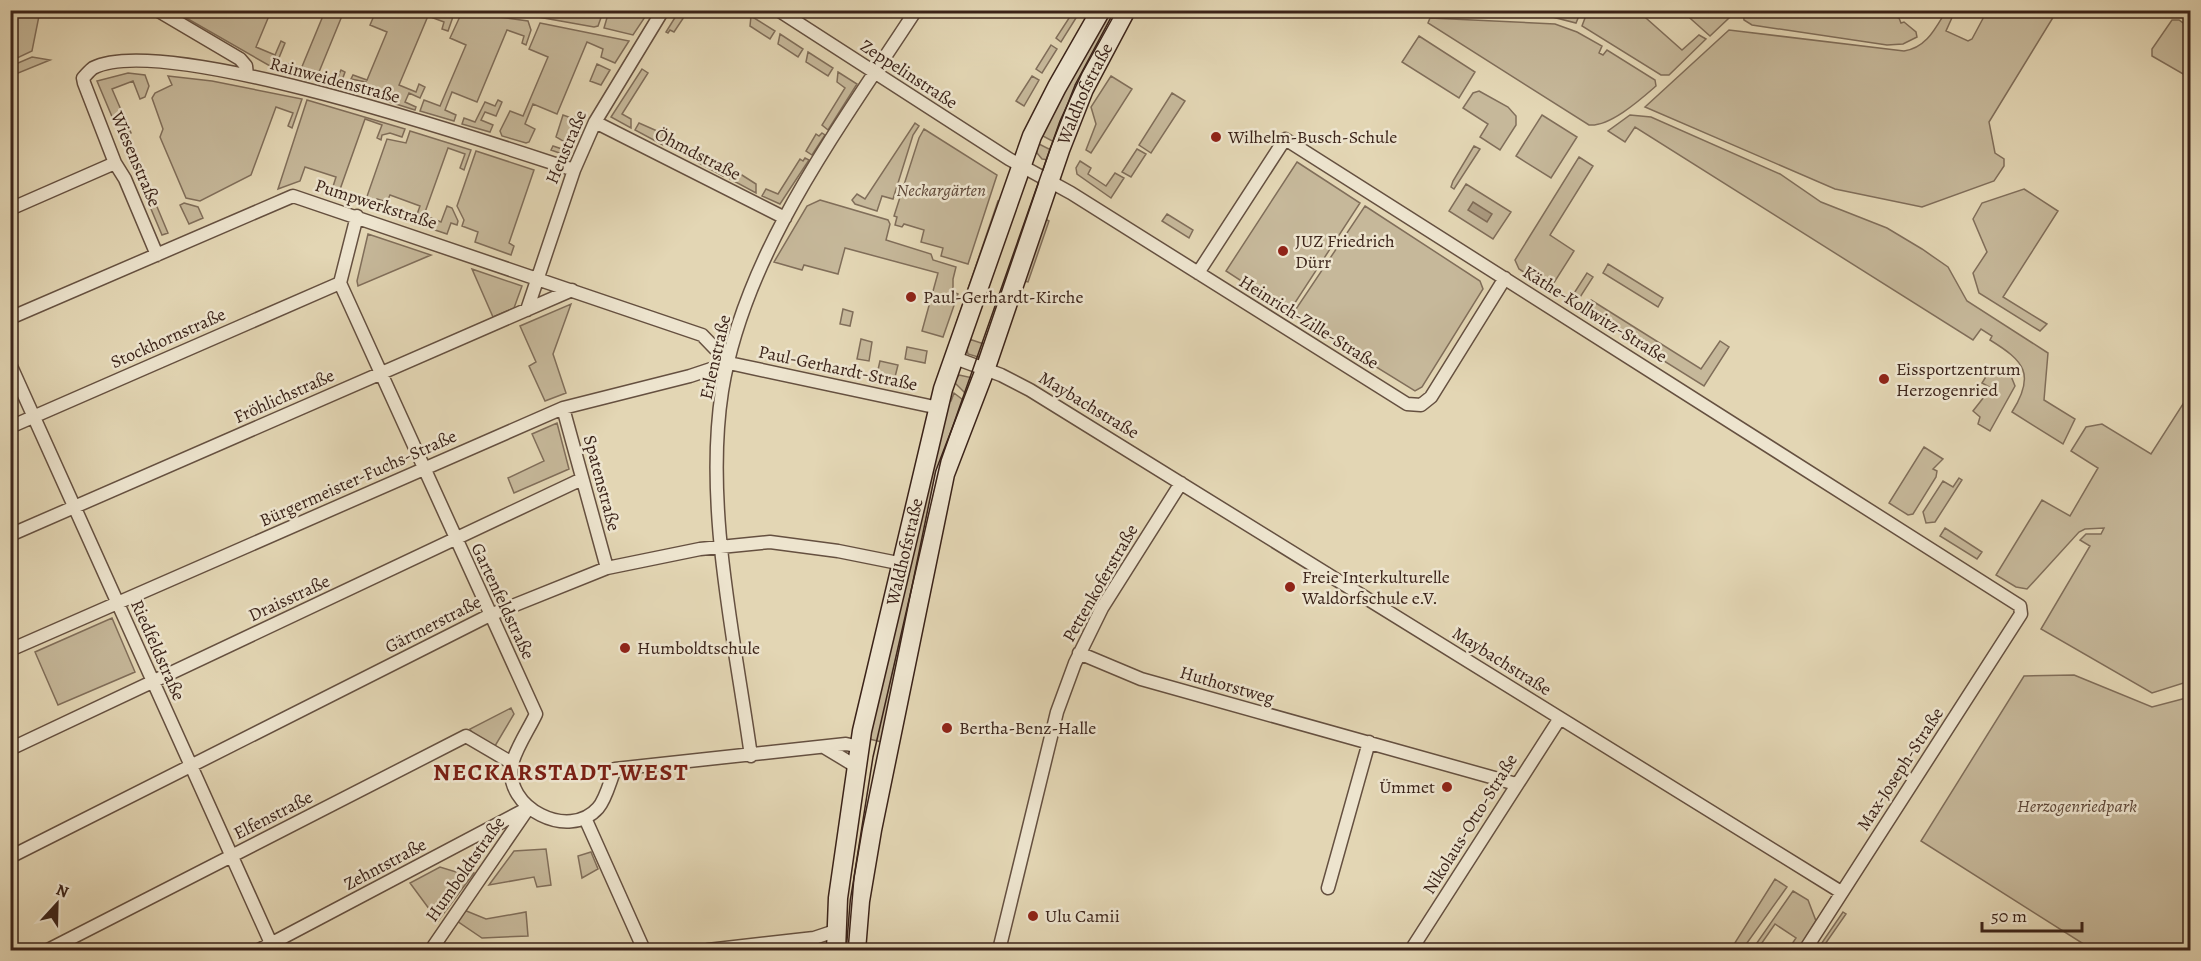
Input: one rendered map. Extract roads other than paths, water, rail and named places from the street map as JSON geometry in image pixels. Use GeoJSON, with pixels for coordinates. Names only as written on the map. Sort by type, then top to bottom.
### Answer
{"type":"FeatureCollection","features":[{"type":"Feature","properties":{"kind":"street"},"geometry":{"type":"LineString","coordinates":[[157,10],[240,59],[246,66],[247,75]]}},
{"type":"Feature","properties":{"kind":"street","name":"Heustraße"},"geometry":{"type":"LineString","coordinates":[[527,310],[574,170],[595,122],[663,10]]}},
{"type":"Feature","properties":{"kind":"street","name":"Zeppelinstraße"},"geometry":{"type":"LineString","coordinates":[[778,10],[1021,165]]}},
{"type":"Feature","properties":{"kind":"street","name":"Erlenstraße"},"geometry":{"type":"LineString","coordinates":[[752,756],[717,502],[722,391],[757,273],[785,218],[916,10]]}},
{"type":"Feature","properties":{"kind":"street","name":"Waldhofstraße"},"geometry":{"type":"LineString","coordinates":[[836,951],[831,933],[860,747],[939,408],[1021,165],[1057,87],[1101,10]]}},
{"type":"Feature","properties":{"kind":"street","name":"Waldhofstraße"},"geometry":{"type":"LineString","coordinates":[[859,949],[860,901],[881,779],[945,474],[985,370],[1084,89],[1126,10]]}},
{"type":"Feature","properties":{"kind":"street","name":"Rainweidenstraße"},"geometry":{"type":"LineString","coordinates":[[83,78],[94,68],[145,61],[247,75],[337,97],[574,170]]}},
{"type":"Feature","properties":{"kind":"street","name":"Wiesenstraße"},"geometry":{"type":"LineString","coordinates":[[83,78],[115,163],[125,179],[157,255]]}},
{"type":"Feature","properties":{"kind":"street","name":"Öhmdstraße"},"geometry":{"type":"LineString","coordinates":[[595,122],[785,218]]}},
{"type":"Feature","properties":{"kind":"street","name":"Käthe-Kollwitz-Straße"},"geometry":{"type":"LineString","coordinates":[[1198,273],[1285,138],[2020,606]]}},
{"type":"Feature","properties":{"kind":"street"},"geometry":{"type":"LineString","coordinates":[[10,209],[115,163]]}},
{"type":"Feature","properties":{"kind":"street"},"geometry":{"type":"LineString","coordinates":[[1021,165],[1051,181]]}},
{"type":"Feature","properties":{"kind":"street","name":"Heinrich-Zille-Straße"},"geometry":{"type":"LineString","coordinates":[[1051,181],[1407,404],[1421,405],[1431,397],[1505,278]]}},
{"type":"Feature","properties":{"kind":"street","name":"Pumpwerkstraße"},"geometry":{"type":"LineString","coordinates":[[10,318],[293,196],[702,335],[729,363]]}},
{"type":"Feature","properties":{"kind":"street"},"geometry":{"type":"LineString","coordinates":[[340,283],[357,216]]}},
{"type":"Feature","properties":{"kind":"street","name":"Gartenfeldstraße"},"geometry":{"type":"LineString","coordinates":[[340,283],[536,714],[512,763]]}},
{"type":"Feature","properties":{"kind":"street","name":"Stockhornstraße"},"geometry":{"type":"LineString","coordinates":[[10,427],[340,283]]}},
{"type":"Feature","properties":{"kind":"street","name":"Fröhlichstraße"},"geometry":{"type":"LineString","coordinates":[[10,535],[573,290]]}},
{"type":"Feature","properties":{"kind":"street","name":"Maybachstraße"},"geometry":{"type":"LineString","coordinates":[[955,358],[1030,390],[1841,892]]}},
{"type":"Feature","properties":{"kind":"street","name":"Paul-Gerhardt-Straße"},"geometry":{"type":"LineString","coordinates":[[729,363],[939,408]]}},
{"type":"Feature","properties":{"kind":"street","name":"Bürgermeister-Fuchs-Straße"},"geometry":{"type":"LineString","coordinates":[[10,650],[563,408],[690,376],[729,363]]}},
{"type":"Feature","properties":{"kind":"street","name":"Riedfeldstraße"},"geometry":{"type":"LineString","coordinates":[[10,364],[272,947]]}},
{"type":"Feature","properties":{"kind":"street","name":"Spatenstraße"},"geometry":{"type":"LineString","coordinates":[[563,408],[607,568]]}},
{"type":"Feature","properties":{"kind":"street","name":"Draisstraße"},"geometry":{"type":"LineString","coordinates":[[10,749],[582,479]]}},
{"type":"Feature","properties":{"kind":"street","name":"Pettenkoferstraße"},"geometry":{"type":"LineString","coordinates":[[999,951],[1057,712],[1079,652],[1102,608],[1181,483]]}},
{"type":"Feature","properties":{"kind":"street","name":"Gärtnerstraße"},"geometry":{"type":"LineString","coordinates":[[10,857],[490,615],[607,568],[722,546],[770,542],[838,551],[903,564]]}},
{"type":"Feature","properties":{"kind":"street","name":"Max-Joseph-Straße"},"geometry":{"type":"LineString","coordinates":[[1805,951],[2021,614],[2020,606]]}},
{"type":"Feature","properties":{"kind":"street","name":"Huthorstweg"},"geometry":{"type":"LineString","coordinates":[[1079,652],[1141,679],[1516,784]]}},
{"type":"Feature","properties":{"kind":"street","name":"Nikolaus-Otto-Straße"},"geometry":{"type":"LineString","coordinates":[[1411,951],[1560,718]]}},
{"type":"Feature","properties":{"kind":"street","name":"Elfenstraße"},"geometry":{"type":"LineString","coordinates":[[48,951],[466,736],[512,763]]}},
{"type":"Feature","properties":{"kind":"street"},"geometry":{"type":"LineString","coordinates":[[1328,888],[1369,742]]}},
{"type":"Feature","properties":{"kind":"street"},"geometry":{"type":"LineString","coordinates":[[512,763],[512,776],[518,795],[528,808],[546,818],[565,822],[585,818],[600,807],[615,769],[752,756],[846,744],[860,747],[873,757],[881,779]]}},
{"type":"Feature","properties":{"kind":"street"},"geometry":{"type":"LineString","coordinates":[[824,747],[857,767]]}},
{"type":"Feature","properties":{"kind":"street","name":"Zehntstraße"},"geometry":{"type":"LineString","coordinates":[[259,951],[272,947],[528,808]]}},
{"type":"Feature","properties":{"kind":"street","name":"Humboldtstraße"},"geometry":{"type":"LineString","coordinates":[[428,950],[528,808]]}},
{"type":"Feature","properties":{"kind":"street"},"geometry":{"type":"LineString","coordinates":[[585,818],[644,951]]}},
{"type":"Feature","properties":{"kind":"street"},"geometry":{"type":"LineString","coordinates":[[708,951],[831,933]]}},
{"type":"Feature","properties":{"kind":"tram line"},"geometry":{"type":"LineString","coordinates":[[848,950],[854,877],[873,757],[941,460],[1060,121],[1082,73],[1117,10]]}},
{"type":"Feature","properties":{"kind":"place","name":"Wilhelm-Busch-Schule"},"geometry":{"type":"Point","coordinates":[1216,137]}},
{"type":"Feature","properties":{"kind":"place","name":"JUZ Friedrich Dürr"},"geometry":{"type":"Point","coordinates":[1283,251]}},
{"type":"Feature","properties":{"kind":"place","name":"Paul-Gerhardt-Kirche"},"geometry":{"type":"Point","coordinates":[911,297]}},
{"type":"Feature","properties":{"kind":"place","name":"Eissportzentrum Herzogenried"},"geometry":{"type":"Point","coordinates":[1884,379]}},
{"type":"Feature","properties":{"kind":"place","name":"Freie Interkulturelle Waldorfschule e.V."},"geometry":{"type":"Point","coordinates":[1290,587]}},
{"type":"Feature","properties":{"kind":"place","name":"Humboldtschule"},"geometry":{"type":"Point","coordinates":[625,648]}},
{"type":"Feature","properties":{"kind":"place","name":"Bertha-Benz-Halle"},"geometry":{"type":"Point","coordinates":[947,728]}},
{"type":"Feature","properties":{"kind":"place","name":"Ümmet"},"geometry":{"type":"Point","coordinates":[1447,787]}},
{"type":"Feature","properties":{"kind":"place","name":"Ulu Camii"},"geometry":{"type":"Point","coordinates":[1033,916]}},
{"type":"Feature","properties":{"kind":"district","name":"NECKARSTADT-WEST"},"geometry":{"type":"Point","coordinates":[561,772]}},
{"type":"Feature","properties":{"kind":"park label","name":"Neckargärten"},"geometry":{"type":"Point","coordinates":[941,190]}},
{"type":"Feature","properties":{"kind":"park label","name":"Herzogenriedpark"},"geometry":{"type":"Point","coordinates":[2077,806]}}]}
